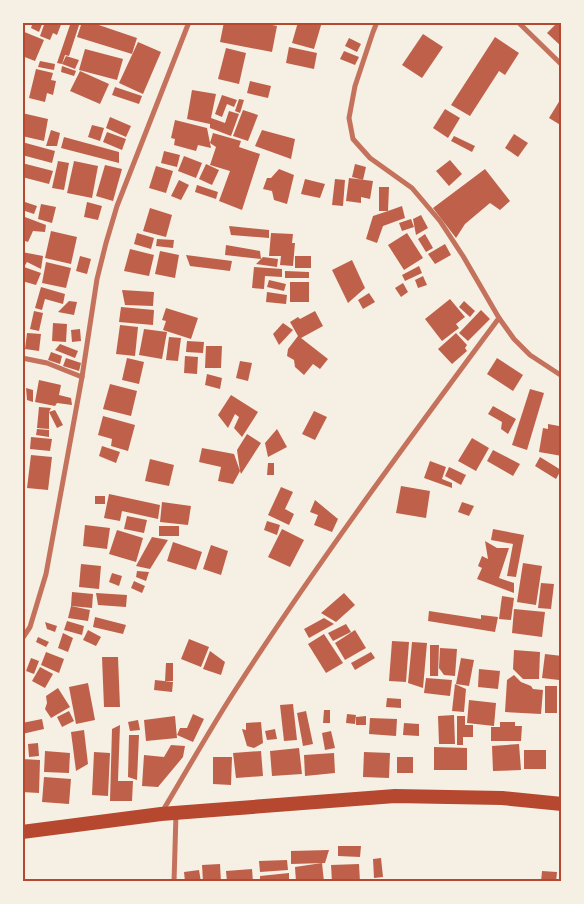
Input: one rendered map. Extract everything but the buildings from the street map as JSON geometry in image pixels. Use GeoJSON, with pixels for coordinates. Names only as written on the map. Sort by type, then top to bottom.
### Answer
{"type":"FeatureCollection","features":[{"type":"Feature","properties":{"kind":"highway"},"geometry":{"type":"LineString","coordinates":[[22,832],[160,814],[395,796],[502,798],[562,804]]}},
{"type":"Feature","properties":{"kind":"street"},"geometry":{"type":"LineString","coordinates":[[22,639],[30,627],[46,574],[82,377],[97,279],[106,243],[117,206],[190,22]]}},
{"type":"Feature","properties":{"kind":"street"},"geometry":{"type":"LineString","coordinates":[[377,22],[355,86],[349,118],[353,138],[370,158],[412,188],[440,220],[464,256],[499,318],[514,339],[530,355],[562,376]]}},
{"type":"Feature","properties":{"kind":"street"},"geometry":{"type":"LineString","coordinates":[[518,22],[562,65]]}},
{"type":"Feature","properties":{"kind":"street"},"geometry":{"type":"LineString","coordinates":[[160,814],[234,693],[278,626],[350,522],[499,318]]}},
{"type":"Feature","properties":{"kind":"street"},"geometry":{"type":"LineString","coordinates":[[22,358],[47,364],[82,377]]}},
{"type":"Feature","properties":{"kind":"street"},"geometry":{"type":"LineString","coordinates":[[174,882],[176,813]]}}]}
